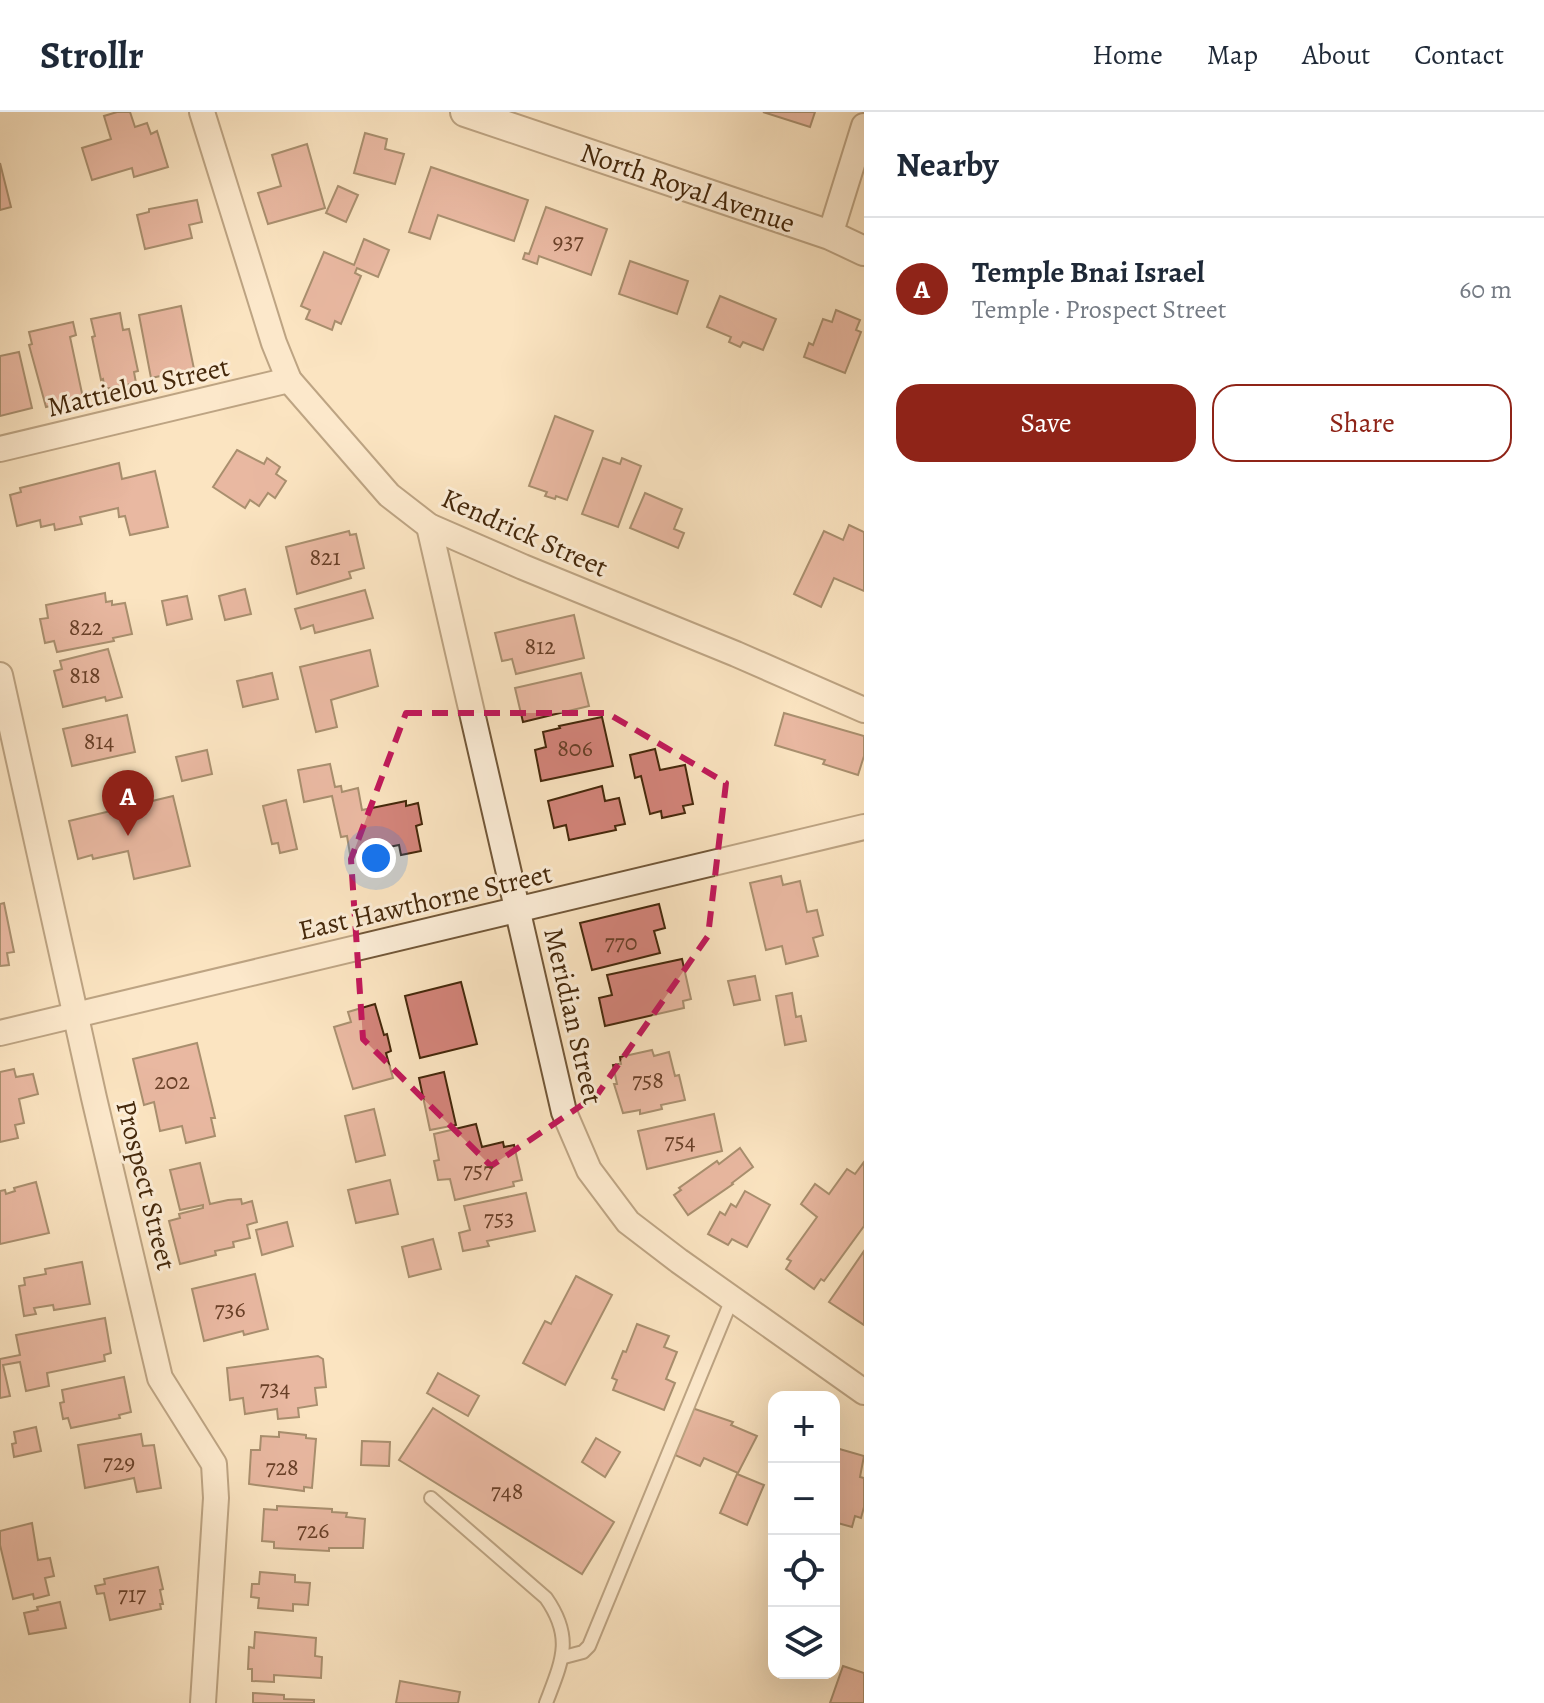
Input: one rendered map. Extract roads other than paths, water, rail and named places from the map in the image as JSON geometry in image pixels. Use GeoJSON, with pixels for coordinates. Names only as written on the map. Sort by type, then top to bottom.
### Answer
{"type":"FeatureCollection","features":[{"type":"Feature","properties":{"kind":"street","name":"Kendrick Street"},"geometry":{"type":"LineString","coordinates":[[202,112],[274,343],[289,380],[389,495],[429,526],[864,710]]}},
{"type":"Feature","properties":{"kind":"street","name":"North Royal Avenue"},"geometry":{"type":"LineString","coordinates":[[465,112],[830,235],[864,251]]}},
{"type":"Feature","properties":{"kind":"street"},"geometry":{"type":"LineString","coordinates":[[830,235],[864,126]]}},
{"type":"Feature","properties":{"kind":"street","name":"Mattielou Street"},"geometry":{"type":"LineString","coordinates":[[0,449],[289,380]]}},
{"type":"Feature","properties":{"kind":"street","name":"Meridian Street"},"geometry":{"type":"LineString","coordinates":[[429,526],[564,1112],[589,1170],[628,1222],[864,1392]]}},
{"type":"Feature","properties":{"kind":"street","name":"Prospect Street"},"geometry":{"type":"LineString","coordinates":[[0,675],[160,1378],[214,1464],[216,1498],[203,1703]]}},
{"type":"Feature","properties":{"kind":"street","name":"East Hawthorne Street"},"geometry":{"type":"LineString","coordinates":[[0,1033],[864,827]]}},
{"type":"Feature","properties":{"kind":"lane"},"geometry":{"type":"LineString","coordinates":[[564,1657],[583,1652],[589,1646],[732,1299]]}},
{"type":"Feature","properties":{"kind":"lane"},"geometry":{"type":"LineString","coordinates":[[431,1498],[546,1598],[560,1621],[564,1657],[546,1703]]}},
{"type":"Feature","properties":{"kind":"place","name":"Temple Bnai Israel"},"geometry":{"type":"Point","coordinates":[128,836]}}]}
